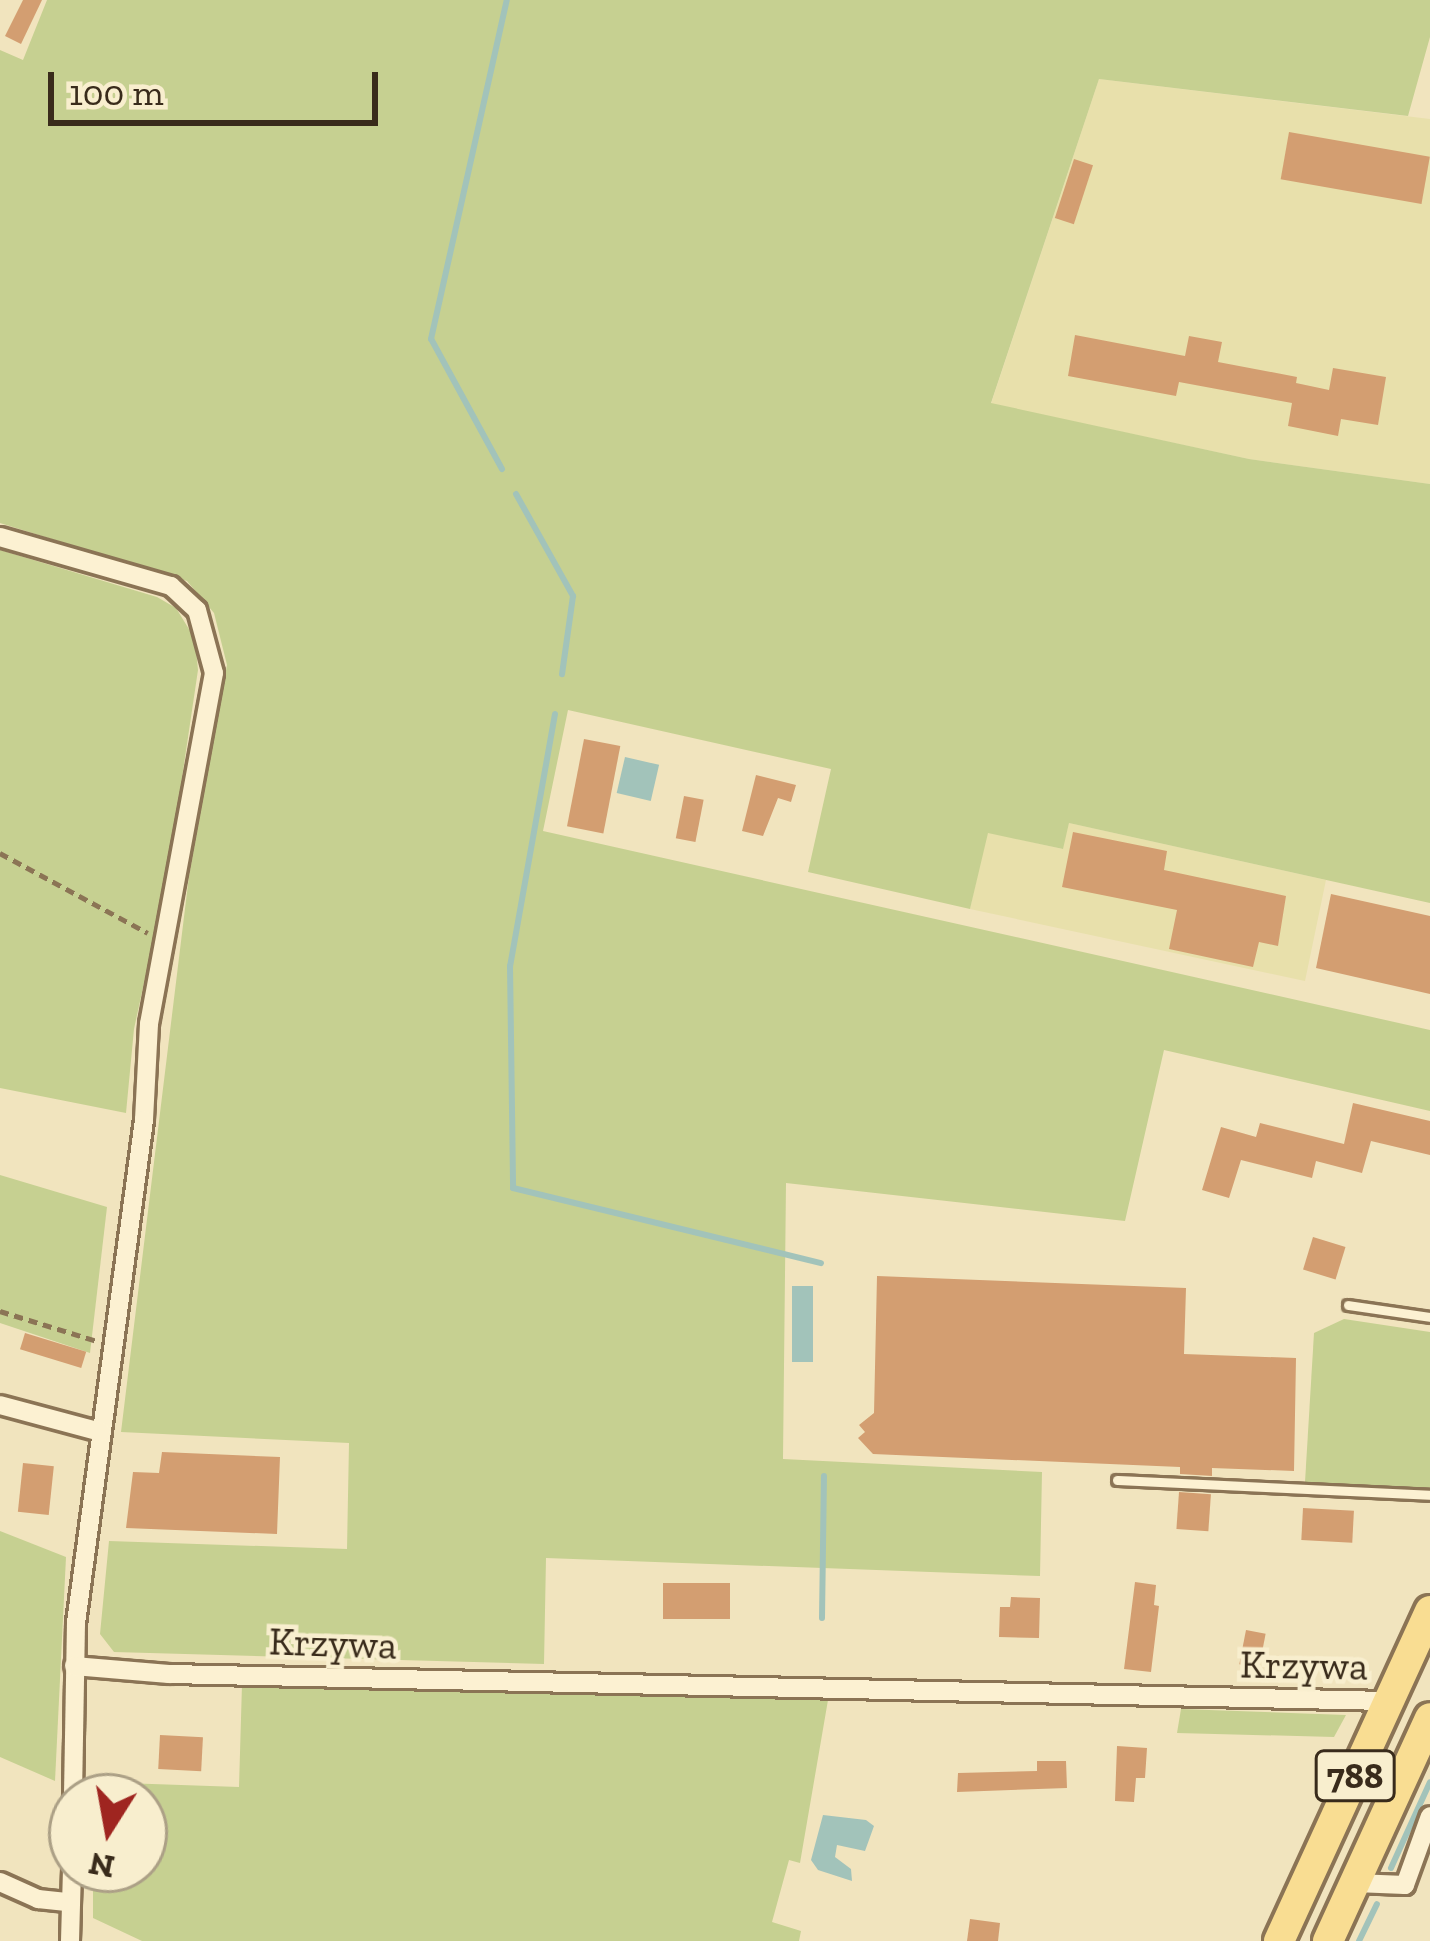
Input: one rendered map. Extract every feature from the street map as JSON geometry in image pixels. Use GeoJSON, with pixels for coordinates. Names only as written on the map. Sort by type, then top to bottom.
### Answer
{"type":"FeatureCollection","features":[{"type":"Feature","properties":{"kind":"main road","name":"788"},"geometry":{"type":"LineString","coordinates":[[1280,1941],[1430,1611]]}},
{"type":"Feature","properties":{"kind":"main road","name":"788"},"geometry":{"type":"LineString","coordinates":[[1328,1941],[1430,1718]]}},
{"type":"Feature","properties":{"kind":"street"},"geometry":{"type":"LineString","coordinates":[[0,537],[171,586],[197,610],[214,673],[149,1024],[149,1077],[74,1666],[73,1773]]}},
{"type":"Feature","properties":{"kind":"street"},"geometry":{"type":"LineString","coordinates":[[0,1405],[101,1432]]}},
{"type":"Feature","properties":{"kind":"street","name":"Krzywa"},"geometry":{"type":"LineString","coordinates":[[74,1666],[169,1674],[1389,1701]]}},
{"type":"Feature","properties":{"kind":"street"},"geometry":{"type":"LineString","coordinates":[[1355,1883],[1405,1885],[1430,1816]]}},
{"type":"Feature","properties":{"kind":"street"},"geometry":{"type":"LineString","coordinates":[[0,1882],[38,1899],[69,1901]]}},
{"type":"Feature","properties":{"kind":"street"},"geometry":{"type":"LineString","coordinates":[[70,1893],[70,1941]]}},
{"type":"Feature","properties":{"kind":"lane"},"geometry":{"type":"LineString","coordinates":[[1348,1305],[1430,1317]]}},
{"type":"Feature","properties":{"kind":"lane"},"geometry":{"type":"LineString","coordinates":[[1117,1480],[1430,1495]]}},
{"type":"Feature","properties":{"kind":"path"},"geometry":{"type":"LineString","coordinates":[[0,853],[166,943]]}},
{"type":"Feature","properties":{"kind":"path"},"geometry":{"type":"LineString","coordinates":[[0,1311],[114,1346]]}},
{"type":"Feature","properties":{"kind":"shaded area"},"geometry":{"type":"Polygon","coordinates":[[[1099,79],[1430,119],[1430,484],[1249,459],[991,404],[1099,79]]]}},
{"type":"Feature","properties":{"kind":"shaded area"},"geometry":{"type":"Polygon","coordinates":[[[1069,823],[1326,880],[1305,981],[970,909],[987,832],[1062,849],[1069,823]]]}},
{"type":"Feature","properties":{"kind":"green space"},"geometry":{"type":"Polygon","coordinates":[[[47,0],[1430,0],[1430,37],[1408,116],[1099,79],[991,403],[1249,459],[1430,484],[1430,903],[1069,823],[1063,849],[988,833],[970,909],[808,872],[831,769],[568,710],[543,831],[1430,1030],[1430,1111],[1164,1050],[1125,1221],[786,1183],[783,1459],[1042,1472],[1040,1576],[546,1558],[544,1664],[114,1652],[100,1634],[109,1541],[347,1549],[349,1443],[121,1432],[189,876],[227,665],[214,613],[187,581],[0,523],[0,50],[23,60],[47,0]]]}},
{"type":"Feature","properties":{"kind":"green space"},"geometry":{"type":"Polygon","coordinates":[[[0,550],[157,597],[176,608],[195,639],[198,670],[168,872],[134,1029],[126,1113],[0,1088],[0,550]]]}},
{"type":"Feature","properties":{"kind":"green space"},"geometry":{"type":"Polygon","coordinates":[[[0,1175],[107,1207],[90,1353],[0,1323],[0,1175]]]}},
{"type":"Feature","properties":{"kind":"green space"},"geometry":{"type":"Polygon","coordinates":[[[1344,1319],[1430,1332],[1430,1488],[1305,1482],[1314,1333],[1344,1319]]]}},
{"type":"Feature","properties":{"kind":"green space"},"geometry":{"type":"Polygon","coordinates":[[[0,1531],[66,1557],[55,1773],[48,1773],[48,1778],[0,1757],[0,1531]]]}},
{"type":"Feature","properties":{"kind":"green space"},"geometry":{"type":"Polygon","coordinates":[[[242,1684],[828,1700],[800,1863],[789,1860],[772,1922],[801,1931],[799,1941],[142,1941],[93,1918],[93,1893],[168,1893],[168,1785],[239,1787],[242,1684]]]}},
{"type":"Feature","properties":{"kind":"green space"},"geometry":{"type":"Polygon","coordinates":[[[1181,1709],[1346,1715],[1334,1737],[1177,1733],[1181,1709]]]}},
{"type":"Feature","properties":{"kind":"water"},"geometry":{"type":"Polygon","coordinates":[[[625,757],[659,765],[651,801],[617,793],[625,757]]]}},
{"type":"Feature","properties":{"kind":"water"},"geometry":{"type":"Polygon","coordinates":[[[792,1286],[813,1286],[813,1362],[792,1362],[792,1286]]]}},
{"type":"Feature","properties":{"kind":"water"},"geometry":{"type":"Polygon","coordinates":[[[823,1815],[866,1820],[874,1826],[865,1851],[837,1845],[835,1857],[851,1869],[852,1881],[818,1870],[811,1860],[823,1815]]]}},
{"type":"Feature","properties":{"kind":"building"},"geometry":{"type":"Polygon","coordinates":[[[23,0],[42,0],[21,44],[5,36],[23,0]]]}},
{"type":"Feature","properties":{"kind":"building"},"geometry":{"type":"Polygon","coordinates":[[[1289,132],[1430,157],[1421,204],[1281,179],[1289,132]]]}},
{"type":"Feature","properties":{"kind":"building"},"geometry":{"type":"Polygon","coordinates":[[[1074,159],[1093,165],[1074,224],[1055,218],[1074,159]]]}},
{"type":"Feature","properties":{"kind":"building"},"geometry":{"type":"Polygon","coordinates":[[[1075,335],[1185,356],[1189,336],[1222,342],[1218,362],[1297,377],[1296,383],[1329,390],[1333,368],[1386,377],[1378,425],[1341,419],[1338,436],[1288,426],[1292,403],[1179,382],[1176,396],[1068,376],[1075,335]]]}},
{"type":"Feature","properties":{"kind":"building"},"geometry":{"type":"Polygon","coordinates":[[[584,739],[620,746],[603,833],[567,826],[584,739]]]}},
{"type":"Feature","properties":{"kind":"building"},"geometry":{"type":"Polygon","coordinates":[[[756,775],[796,785],[791,802],[778,798],[763,836],[742,831],[756,775]]]}},
{"type":"Feature","properties":{"kind":"building"},"geometry":{"type":"Polygon","coordinates":[[[684,796],[704,800],[695,842],[676,838],[684,796]]]}},
{"type":"Feature","properties":{"kind":"building"},"geometry":{"type":"Polygon","coordinates":[[[1073,832],[1167,851],[1164,870],[1286,896],[1278,946],[1259,942],[1253,967],[1169,949],[1177,910],[1062,887],[1073,832]]]}},
{"type":"Feature","properties":{"kind":"building"},"geometry":{"type":"Polygon","coordinates":[[[1331,894],[1430,916],[1430,994],[1316,968],[1331,894]]]}},
{"type":"Feature","properties":{"kind":"building"},"geometry":{"type":"Polygon","coordinates":[[[1353,1103],[1430,1121],[1430,1155],[1371,1141],[1362,1173],[1316,1161],[1312,1178],[1241,1160],[1229,1198],[1202,1190],[1221,1127],[1256,1137],[1260,1123],[1344,1144],[1353,1103]]]}},
{"type":"Feature","properties":{"kind":"building"},"geometry":{"type":"Polygon","coordinates":[[[1313,1237],[1346,1247],[1336,1279],[1303,1270],[1313,1237]]]}},
{"type":"Feature","properties":{"kind":"building"},"geometry":{"type":"Polygon","coordinates":[[[877,1276],[1186,1288],[1184,1354],[1296,1358],[1294,1471],[1212,1468],[1212,1476],[1180,1474],[1180,1467],[873,1454],[858,1438],[865,1432],[859,1425],[874,1413],[877,1276]]]}},
{"type":"Feature","properties":{"kind":"building"},"geometry":{"type":"Polygon","coordinates":[[[25,1333],[86,1352],[81,1368],[20,1349],[25,1333]]]}},
{"type":"Feature","properties":{"kind":"building"},"geometry":{"type":"Polygon","coordinates":[[[162,1452],[280,1457],[277,1534],[126,1528],[133,1472],[159,1473],[162,1452]]]}},
{"type":"Feature","properties":{"kind":"building"},"geometry":{"type":"Polygon","coordinates":[[[23,1463],[54,1466],[49,1515],[18,1512],[23,1463]]]}},
{"type":"Feature","properties":{"kind":"building"},"geometry":{"type":"Polygon","coordinates":[[[1179,1492],[1211,1494],[1208,1531],[1176,1529],[1179,1492]]]}},
{"type":"Feature","properties":{"kind":"building"},"geometry":{"type":"Polygon","coordinates":[[[1303,1508],[1354,1511],[1352,1543],[1301,1540],[1303,1508]]]}},
{"type":"Feature","properties":{"kind":"building"},"geometry":{"type":"Polygon","coordinates":[[[1135,1582],[1156,1585],[1154,1605],[1159,1606],[1151,1672],[1124,1669],[1135,1582]]]}},
{"type":"Feature","properties":{"kind":"building"},"geometry":{"type":"Polygon","coordinates":[[[663,1583],[730,1583],[730,1619],[663,1619],[663,1583]]]}},
{"type":"Feature","properties":{"kind":"building"},"geometry":{"type":"Polygon","coordinates":[[[1011,1597],[1040,1598],[1039,1638],[999,1637],[1000,1607],[1010,1607],[1011,1597]]]}},
{"type":"Feature","properties":{"kind":"building"},"geometry":{"type":"Polygon","coordinates":[[[1246,1630],[1266,1634],[1259,1668],[1239,1664],[1246,1630]]]}},
{"type":"Feature","properties":{"kind":"building"},"geometry":{"type":"Polygon","coordinates":[[[160,1735],[203,1737],[201,1771],[158,1769],[160,1735]]]}},
{"type":"Feature","properties":{"kind":"building"},"geometry":{"type":"Polygon","coordinates":[[[1117,1746],[1147,1748],[1145,1778],[1136,1778],[1134,1802],[1115,1801],[1117,1746]]]}},
{"type":"Feature","properties":{"kind":"building"},"geometry":{"type":"Polygon","coordinates":[[[1037,1761],[1066,1761],[1067,1788],[957,1792],[958,1773],[1037,1771],[1037,1761]]]}},
{"type":"Feature","properties":{"kind":"building"},"geometry":{"type":"Polygon","coordinates":[[[970,1919],[1000,1923],[998,1941],[967,1941],[970,1919]]]}},
{"type":"Feature","properties":{"kind":"waterway"},"geometry":{"type":"LineString","coordinates":[[502,469],[431,339],[507,0]]}},
{"type":"Feature","properties":{"kind":"waterway"},"geometry":{"type":"LineString","coordinates":[[516,494],[573,596],[562,674]]}},
{"type":"Feature","properties":{"kind":"waterway"},"geometry":{"type":"LineString","coordinates":[[555,714],[510,966],[513,1188],[821,1263]]}},
{"type":"Feature","properties":{"kind":"waterway"},"geometry":{"type":"LineString","coordinates":[[822,1618],[824,1476]]}},
{"type":"Feature","properties":{"kind":"waterway"},"geometry":{"type":"LineString","coordinates":[[1391,1868],[1430,1782]]}},
{"type":"Feature","properties":{"kind":"waterway"},"geometry":{"type":"LineString","coordinates":[[1359,1941],[1377,1904]]}}]}
